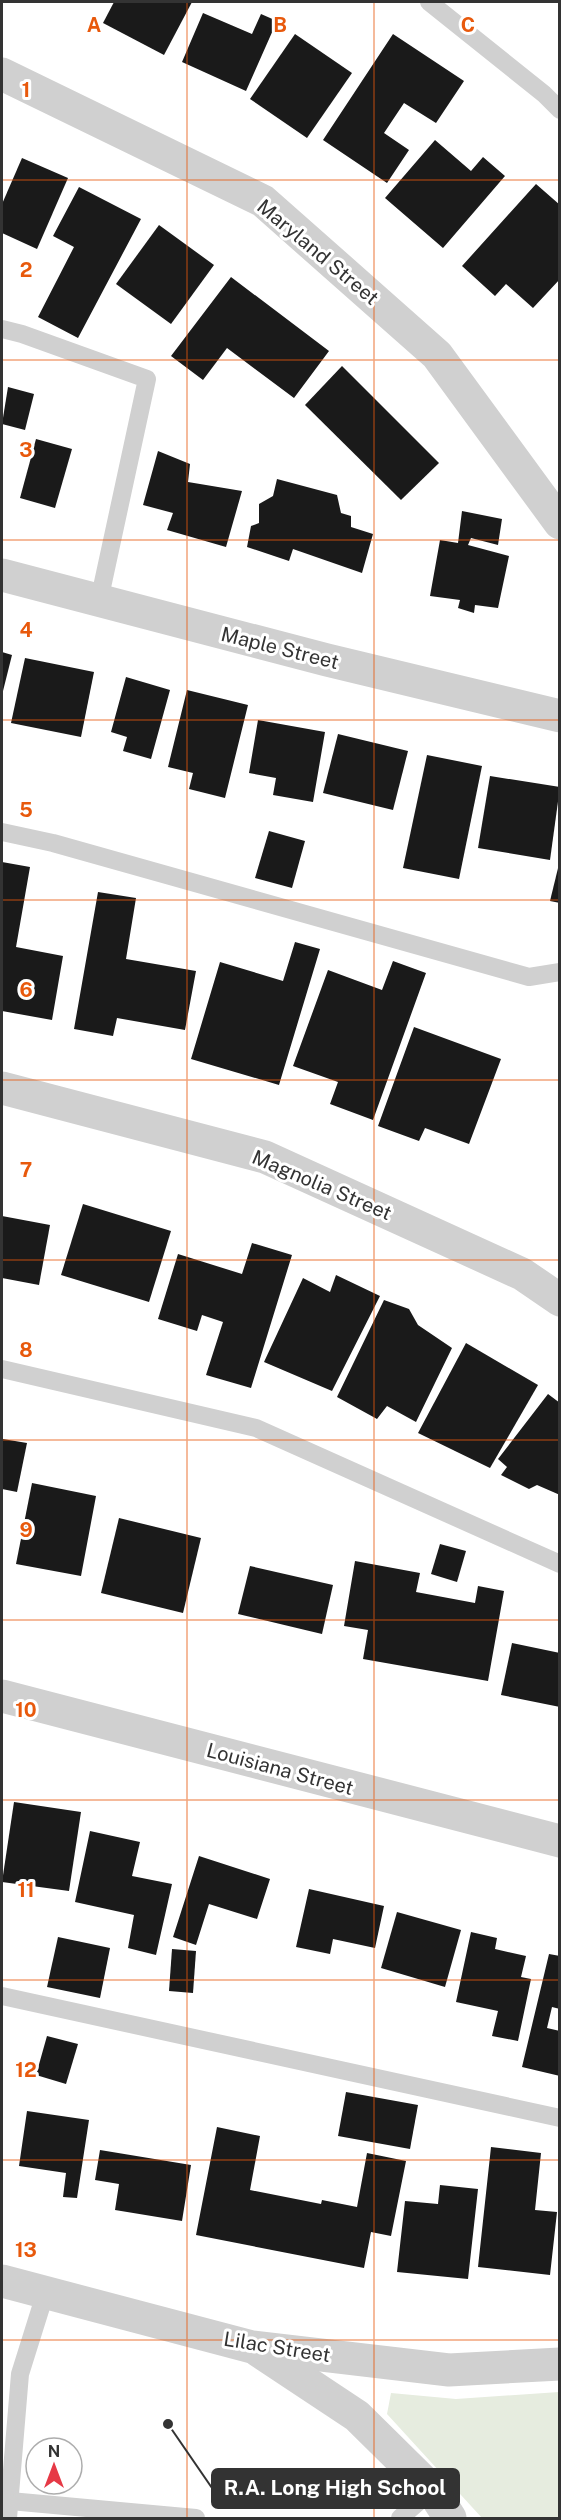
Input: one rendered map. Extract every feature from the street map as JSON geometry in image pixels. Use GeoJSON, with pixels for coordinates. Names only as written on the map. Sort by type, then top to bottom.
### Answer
{"type":"FeatureCollection","features":[{"type":"Feature","properties":{"kind":"street","name":"Maryland Street"},"geometry":{"type":"LineString","coordinates":[[2,74],[263,201],[437,355],[560,523]]}},
{"type":"Feature","properties":{"kind":"street","name":"Maple Street"},"geometry":{"type":"LineString","coordinates":[[2,575],[560,717]]}},
{"type":"Feature","properties":{"kind":"street","name":"Magnolia Street"},"geometry":{"type":"LineString","coordinates":[[2,1088],[266,1157],[522,1274],[560,1300]]}},
{"type":"Feature","properties":{"kind":"street","name":"Louisiana Street"},"geometry":{"type":"LineString","coordinates":[[2,1696],[560,1841]]}},
{"type":"Feature","properties":{"kind":"street","name":"Lilac Street"},"geometry":{"type":"LineString","coordinates":[[2,2281],[252,2347],[449,2370],[560,2364]]}},
{"type":"Feature","properties":{"kind":"street"},"geometry":{"type":"LineString","coordinates":[[252,2347],[357,2416],[432,2490],[450,2518]]}},
{"type":"Feature","properties":{"kind":"lane"},"geometry":{"type":"LineString","coordinates":[[429,2],[544,94],[560,110]]}},
{"type":"Feature","properties":{"kind":"lane"},"geometry":{"type":"LineString","coordinates":[[2,329],[147,379],[99,601]]}},
{"type":"Feature","properties":{"kind":"lane"},"geometry":{"type":"LineString","coordinates":[[2,832],[53,843],[529,977],[560,972]]}},
{"type":"Feature","properties":{"kind":"lane"},"geometry":{"type":"LineString","coordinates":[[2,1369],[256,1428],[560,1564]]}},
{"type":"Feature","properties":{"kind":"lane"},"geometry":{"type":"LineString","coordinates":[[2,1996],[560,2118]]}},
{"type":"Feature","properties":{"kind":"lane"},"geometry":{"type":"LineString","coordinates":[[46,2291],[20,2374],[9,2510],[196,2518]]}},
{"type":"Feature","properties":{"kind":"lane"},"geometry":{"type":"LineString","coordinates":[[400,2518],[432,2490]]}},
{"type":"Feature","properties":{"kind":"shaded area"},"geometry":{"type":"Polygon","coordinates":[[[559,2392],[559,2518],[482,2518],[387,2414],[391,2393],[456,2399],[559,2392]]]}},
{"type":"Feature","properties":{"kind":"building"},"geometry":{"type":"Polygon","coordinates":[[[114,2],[192,2],[164,55],[103,23],[114,2]]]}},
{"type":"Feature","properties":{"kind":"building"},"geometry":{"type":"Polygon","coordinates":[[[203,13],[252,34],[261,14],[277,21],[246,91],[182,62],[203,13]]]}},
{"type":"Feature","properties":{"kind":"building"},"geometry":{"type":"Polygon","coordinates":[[[295,34],[352,73],[307,138],[250,99],[295,34]]]}},
{"type":"Feature","properties":{"kind":"building"},"geometry":{"type":"Polygon","coordinates":[[[393,34],[464,81],[436,123],[404,103],[384,133],[409,150],[387,183],[323,140],[393,34]]]}},
{"type":"Feature","properties":{"kind":"building"},"geometry":{"type":"Polygon","coordinates":[[[435,140],[471,171],[483,157],[505,176],[443,248],[385,198],[435,140]]]}},
{"type":"Feature","properties":{"kind":"building"},"geometry":{"type":"Polygon","coordinates":[[[22,158],[68,178],[37,249],[2,233],[2,204],[22,158]]]}},
{"type":"Feature","properties":{"kind":"building"},"geometry":{"type":"Polygon","coordinates":[[[536,184],[560,205],[560,279],[533,308],[506,284],[495,296],[462,266],[536,184]]]}},
{"type":"Feature","properties":{"kind":"building"},"geometry":{"type":"Polygon","coordinates":[[[79,187],[141,219],[78,338],[38,317],[74,247],[53,236],[79,187]]]}},
{"type":"Feature","properties":{"kind":"building"},"geometry":{"type":"Polygon","coordinates":[[[159,225],[214,265],[171,324],[116,284],[159,225]]]}},
{"type":"Feature","properties":{"kind":"building"},"geometry":{"type":"Polygon","coordinates":[[[231,277],[329,351],[294,398],[227,348],[203,380],[171,356],[231,277]]]}},
{"type":"Feature","properties":{"kind":"building"},"geometry":{"type":"Polygon","coordinates":[[[342,366],[439,463],[401,500],[305,405],[342,366]]]}},
{"type":"Feature","properties":{"kind":"building"},"geometry":{"type":"Polygon","coordinates":[[[8,387],[34,394],[25,430],[2,424],[8,387]]]}},
{"type":"Feature","properties":{"kind":"building"},"geometry":{"type":"Polygon","coordinates":[[[36,439],[72,449],[55,508],[20,498],[36,439]]]}},
{"type":"Feature","properties":{"kind":"building"},"geometry":{"type":"Polygon","coordinates":[[[158,451],[190,464],[188,482],[242,491],[226,547],[167,530],[173,513],[143,505],[158,451]]]}},
{"type":"Feature","properties":{"kind":"building"},"geometry":{"type":"Polygon","coordinates":[[[277,479],[337,495],[341,513],[351,516],[351,527],[373,534],[362,573],[293,549],[289,561],[247,547],[251,526],[259,523],[259,504],[273,496],[277,479]]]}},
{"type":"Feature","properties":{"kind":"building"},"geometry":{"type":"Polygon","coordinates":[[[462,511],[502,519],[498,545],[471,538],[468,545],[509,556],[498,608],[475,605],[474,613],[458,608],[460,600],[430,596],[440,540],[458,543],[462,511]]]}},
{"type":"Feature","properties":{"kind":"building"},"geometry":{"type":"Polygon","coordinates":[[[2,652],[12,655],[2,695],[2,652]]]}},
{"type":"Feature","properties":{"kind":"building"},"geometry":{"type":"Polygon","coordinates":[[[25,658],[94,672],[81,737],[11,723],[25,658]]]}},
{"type":"Feature","properties":{"kind":"building"},"geometry":{"type":"Polygon","coordinates":[[[126,677],[170,690],[151,759],[123,751],[127,737],[111,732],[126,677]]]}},
{"type":"Feature","properties":{"kind":"building"},"geometry":{"type":"Polygon","coordinates":[[[187,690],[248,705],[225,798],[189,789],[193,773],[168,767],[187,690]]]}},
{"type":"Feature","properties":{"kind":"building"},"geometry":{"type":"Polygon","coordinates":[[[258,720],[325,732],[313,802],[273,795],[276,778],[249,773],[258,720]]]}},
{"type":"Feature","properties":{"kind":"building"},"geometry":{"type":"Polygon","coordinates":[[[338,734],[408,751],[393,810],[323,793],[338,734]]]}},
{"type":"Feature","properties":{"kind":"building"},"geometry":{"type":"Polygon","coordinates":[[[427,755],[482,766],[459,879],[403,868],[427,755]]]}},
{"type":"Feature","properties":{"kind":"building"},"geometry":{"type":"Polygon","coordinates":[[[490,776],[560,787],[550,860],[478,848],[490,776]]]}},
{"type":"Feature","properties":{"kind":"building"},"geometry":{"type":"Polygon","coordinates":[[[269,831],[305,841],[292,888],[255,878],[269,831]]]}},
{"type":"Feature","properties":{"kind":"building"},"geometry":{"type":"Polygon","coordinates":[[[2,862],[30,867],[16,947],[63,956],[52,1020],[2,1011],[2,862]]]}},
{"type":"Feature","properties":{"kind":"building"},"geometry":{"type":"Polygon","coordinates":[[[560,865],[560,903],[550,901],[560,865]]]}},
{"type":"Feature","properties":{"kind":"building"},"geometry":{"type":"Polygon","coordinates":[[[98,892],[136,898],[126,959],[196,971],[185,1030],[117,1018],[113,1036],[74,1029],[98,892]]]}},
{"type":"Feature","properties":{"kind":"building"},"geometry":{"type":"Polygon","coordinates":[[[295,942],[320,949],[279,1085],[191,1059],[220,962],[283,981],[295,942]]]}},
{"type":"Feature","properties":{"kind":"building"},"geometry":{"type":"Polygon","coordinates":[[[393,961],[426,973],[373,1120],[330,1104],[338,1082],[293,1066],[328,970],[382,990],[393,961]]]}},
{"type":"Feature","properties":{"kind":"building"},"geometry":{"type":"Polygon","coordinates":[[[414,1027],[501,1059],[469,1144],[425,1128],[419,1141],[378,1126],[414,1027]]]}},
{"type":"Feature","properties":{"kind":"building"},"geometry":{"type":"Polygon","coordinates":[[[83,1204],[171,1231],[149,1302],[61,1275],[83,1204]]]}},
{"type":"Feature","properties":{"kind":"building"},"geometry":{"type":"Polygon","coordinates":[[[2,1216],[50,1225],[39,1285],[2,1278],[2,1216]]]}},
{"type":"Feature","properties":{"kind":"building"},"geometry":{"type":"Polygon","coordinates":[[[252,1243],[292,1255],[251,1388],[206,1375],[223,1322],[202,1315],[197,1331],[158,1319],[178,1254],[242,1274],[252,1243]]]}},
{"type":"Feature","properties":{"kind":"building"},"geometry":{"type":"Polygon","coordinates":[[[336,1275],[380,1296],[332,1391],[264,1362],[303,1278],[330,1292],[336,1275]]]}},
{"type":"Feature","properties":{"kind":"building"},"geometry":{"type":"Polygon","coordinates":[[[384,1300],[409,1309],[418,1325],[452,1348],[416,1422],[387,1406],[377,1419],[337,1397],[384,1300]]]}},
{"type":"Feature","properties":{"kind":"building"},"geometry":{"type":"Polygon","coordinates":[[[466,1343],[538,1385],[490,1468],[418,1433],[466,1343]]]}},
{"type":"Feature","properties":{"kind":"building"},"geometry":{"type":"Polygon","coordinates":[[[548,1394],[560,1403],[560,1495],[537,1485],[529,1489],[501,1475],[507,1467],[498,1459],[548,1394]]]}},
{"type":"Feature","properties":{"kind":"building"},"geometry":{"type":"Polygon","coordinates":[[[3,1439],[27,1443],[17,1492],[2,1489],[3,1439]]]}},
{"type":"Feature","properties":{"kind":"building"},"geometry":{"type":"Polygon","coordinates":[[[32,1483],[96,1496],[81,1576],[16,1564],[32,1483]]]}},
{"type":"Feature","properties":{"kind":"building"},"geometry":{"type":"Polygon","coordinates":[[[119,1518],[201,1538],[183,1613],[101,1593],[119,1518]]]}},
{"type":"Feature","properties":{"kind":"building"},"geometry":{"type":"Polygon","coordinates":[[[440,1544],[466,1551],[457,1582],[431,1574],[440,1544]]]}},
{"type":"Feature","properties":{"kind":"building"},"geometry":{"type":"Polygon","coordinates":[[[355,1561],[420,1573],[416,1592],[475,1603],[478,1586],[504,1591],[488,1681],[363,1659],[368,1630],[344,1626],[355,1561]]]}},
{"type":"Feature","properties":{"kind":"building"},"geometry":{"type":"Polygon","coordinates":[[[250,1566],[333,1585],[322,1634],[238,1614],[250,1566]]]}},
{"type":"Feature","properties":{"kind":"building"},"geometry":{"type":"Polygon","coordinates":[[[512,1643],[560,1653],[560,1707],[501,1695],[512,1643]]]}},
{"type":"Feature","properties":{"kind":"building"},"geometry":{"type":"Polygon","coordinates":[[[14,1802],[81,1812],[69,1891],[2,1882],[14,1802]]]}},
{"type":"Feature","properties":{"kind":"building"},"geometry":{"type":"Polygon","coordinates":[[[90,1831],[140,1842],[132,1876],[172,1884],[156,1955],[128,1948],[134,1915],[75,1902],[90,1831]]]}},
{"type":"Feature","properties":{"kind":"building"},"geometry":{"type":"Polygon","coordinates":[[[199,1856],[270,1879],[257,1919],[209,1904],[196,1945],[173,1937],[199,1856]]]}},
{"type":"Feature","properties":{"kind":"building"},"geometry":{"type":"Polygon","coordinates":[[[309,1889],[384,1906],[375,1948],[333,1939],[330,1954],[296,1947],[309,1889]]]}},
{"type":"Feature","properties":{"kind":"building"},"geometry":{"type":"Polygon","coordinates":[[[397,1912],[461,1930],[445,1987],[381,1968],[397,1912]]]}},
{"type":"Feature","properties":{"kind":"building"},"geometry":{"type":"Polygon","coordinates":[[[471,1932],[497,1938],[495,1949],[526,1956],[521,1977],[531,1979],[518,2041],[492,2036],[498,2011],[456,2002],[471,1932]]]}},
{"type":"Feature","properties":{"kind":"building"},"geometry":{"type":"Polygon","coordinates":[[[58,1937],[110,1948],[100,1998],[47,1987],[58,1937]]]}},
{"type":"Feature","properties":{"kind":"building"},"geometry":{"type":"Polygon","coordinates":[[[172,1949],[196,1951],[193,1993],[169,1991],[172,1949]]]}},
{"type":"Feature","properties":{"kind":"building"},"geometry":{"type":"Polygon","coordinates":[[[549,1954],[560,1956],[560,2009],[552,2007],[547,2028],[560,2031],[560,2076],[522,2067],[549,1954]]]}},
{"type":"Feature","properties":{"kind":"building"},"geometry":{"type":"Polygon","coordinates":[[[47,2036],[78,2044],[66,2084],[36,2075],[47,2036]]]}},
{"type":"Feature","properties":{"kind":"building"},"geometry":{"type":"Polygon","coordinates":[[[346,2092],[418,2105],[410,2149],[338,2136],[346,2092]]]}},
{"type":"Feature","properties":{"kind":"building"},"geometry":{"type":"Polygon","coordinates":[[[27,2111],[89,2120],[77,2198],[63,2197],[66,2173],[19,2166],[27,2111]]]}},
{"type":"Feature","properties":{"kind":"building"},"geometry":{"type":"Polygon","coordinates":[[[217,2127],[260,2136],[250,2190],[321,2204],[322,2200],[357,2207],[367,2153],[406,2161],[391,2236],[371,2232],[364,2268],[196,2235],[217,2127]]]}},
{"type":"Feature","properties":{"kind":"building"},"geometry":{"type":"Polygon","coordinates":[[[491,2147],[541,2153],[535,2210],[557,2212],[550,2275],[478,2267],[491,2147]]]}},
{"type":"Feature","properties":{"kind":"building"},"geometry":{"type":"Polygon","coordinates":[[[100,2150],[191,2165],[182,2221],[115,2210],[119,2184],[95,2180],[100,2150]]]}},
{"type":"Feature","properties":{"kind":"building"},"geometry":{"type":"Polygon","coordinates":[[[440,2185],[478,2189],[468,2279],[397,2272],[405,2201],[438,2204],[440,2185]]]}},
{"type":"Feature","properties":{"kind":"place","name":"R.A. Long High School"},"geometry":{"type":"Point","coordinates":[168,2424]}}]}
